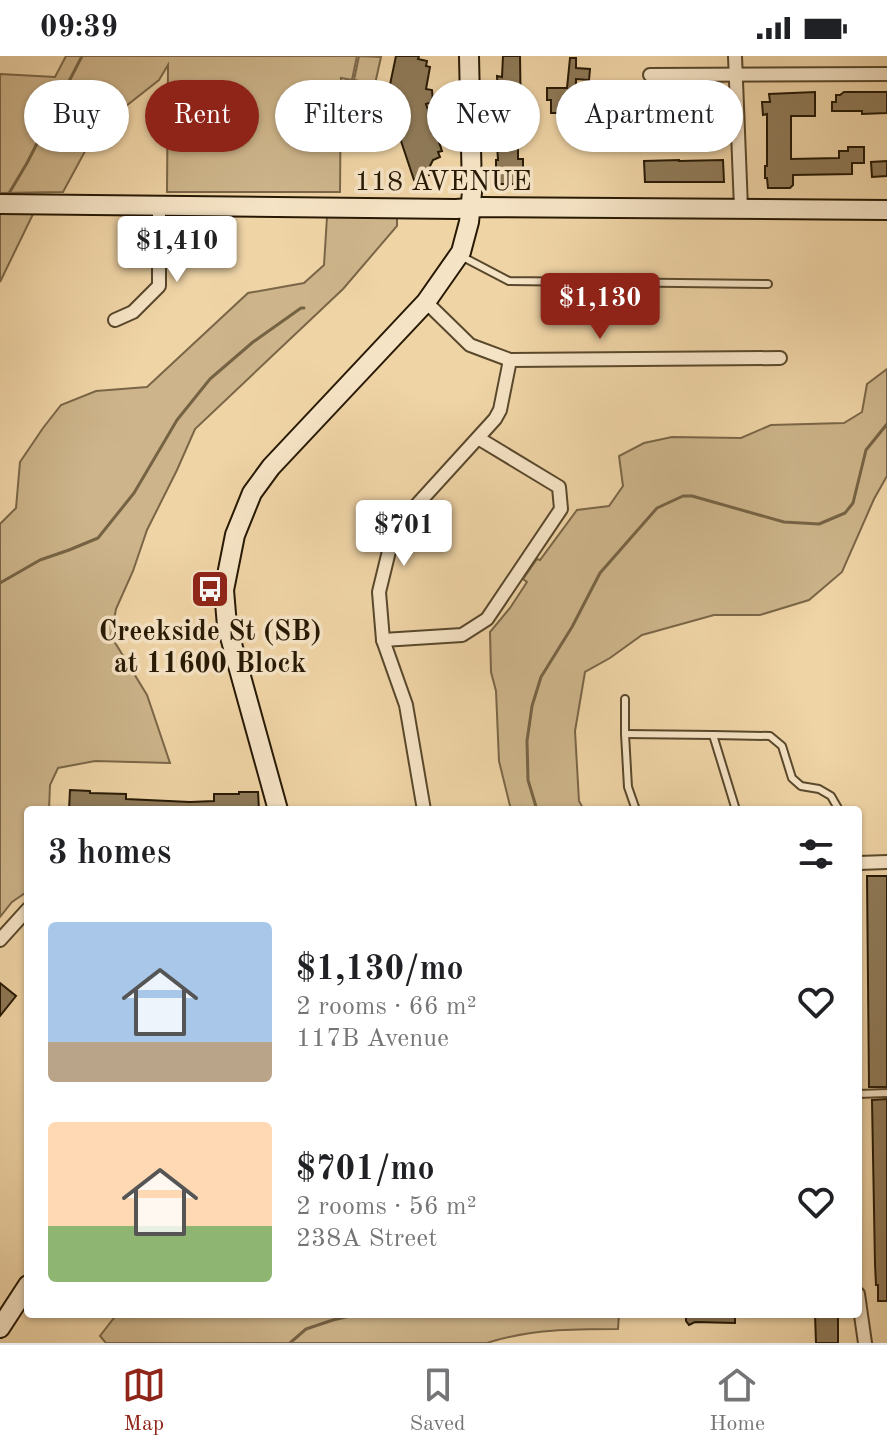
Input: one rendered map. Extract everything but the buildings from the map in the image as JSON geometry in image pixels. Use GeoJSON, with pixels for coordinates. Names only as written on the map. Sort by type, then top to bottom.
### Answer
{"type":"FeatureCollection","features":[{"type":"Feature","properties":{"kind":"street"},"geometry":{"type":"LineString","coordinates":[[277,806],[227,626],[224,590],[235,535],[252,493],[271,467],[426,302],[459,255],[472,192],[469,56]]}},
{"type":"Feature","properties":{"kind":"street"},"geometry":{"type":"LineString","coordinates":[[735,56],[741,208]]}},
{"type":"Feature","properties":{"kind":"street"},"geometry":{"type":"LineString","coordinates":[[650,75],[887,74]]}},
{"type":"Feature","properties":{"kind":"street","name":"118 AVENUE"},"geometry":{"type":"LineString","coordinates":[[0,204],[887,210]]}},
{"type":"Feature","properties":{"kind":"street"},"geometry":{"type":"LineString","coordinates":[[115,320],[133,312],[159,286],[159,206]]}},
{"type":"Feature","properties":{"kind":"street"},"geometry":{"type":"LineString","coordinates":[[426,302],[470,345],[510,360],[780,358]]}},
{"type":"Feature","properties":{"kind":"street"},"geometry":{"type":"LineString","coordinates":[[423,806],[406,705],[383,640],[379,592],[389,551],[404,519],[500,410],[510,360]]}},
{"type":"Feature","properties":{"kind":"street"},"geometry":{"type":"LineString","coordinates":[[383,640],[462,635],[487,619],[561,509],[559,487],[478,438]]}},
{"type":"Feature","properties":{"kind":"street"},"geometry":{"type":"LineString","coordinates":[[862,863],[887,862]]}},
{"type":"Feature","properties":{"kind":"street"},"geometry":{"type":"LineString","coordinates":[[0,940],[24,913]]}},
{"type":"Feature","properties":{"kind":"street"},"geometry":{"type":"LineString","coordinates":[[0,1328],[24,1291]]}},
{"type":"Feature","properties":{"kind":"street"},"geometry":{"type":"LineString","coordinates":[[861,1318],[865,1343]]}},
{"type":"Feature","properties":{"kind":"lane"},"geometry":{"type":"LineString","coordinates":[[459,255],[509,281],[768,284]]}},
{"type":"Feature","properties":{"kind":"lane"},"geometry":{"type":"LineString","coordinates":[[625,699],[628,787],[635,806]]}},
{"type":"Feature","properties":{"kind":"lane"},"geometry":{"type":"LineString","coordinates":[[625,734],[770,736],[782,746],[792,778],[801,786],[819,789],[831,796],[837,806]]}},
{"type":"Feature","properties":{"kind":"lane"},"geometry":{"type":"LineString","coordinates":[[713,735],[735,806]]}},
{"type":"Feature","properties":{"kind":"lane"},"geometry":{"type":"LineString","coordinates":[[862,1094],[887,1093]]}},
{"type":"Feature","properties":{"kind":"shaded area"},"geometry":{"type":"Polygon","coordinates":[[[66,56],[357,56],[352,80],[275,80],[275,152],[340,152],[340,192],[167,192],[167,152],[259,152],[259,80],[168,80],[168,65],[159,80],[145,80],[145,91],[129,104],[129,80],[24,80],[24,152],[85,152],[63,192],[0,193],[0,74],[55,77],[66,56]]]}},
{"type":"Feature","properties":{"kind":"shaded area"},"geometry":{"type":"Polygon","coordinates":[[[359,56],[381,57],[376,80],[354,80],[359,56]]]}},
{"type":"Feature","properties":{"kind":"shaded area"},"geometry":{"type":"Polygon","coordinates":[[[0,210],[35,210],[0,282],[0,210]]]}},
{"type":"Feature","properties":{"kind":"shaded area"},"geometry":{"type":"Polygon","coordinates":[[[327,217],[397,217],[397,226],[343,289],[195,429],[147,530],[116,609],[111,636],[147,695],[170,763],[95,761],[58,768],[50,785],[49,806],[24,806],[24,894],[12,902],[0,917],[0,524],[16,508],[20,462],[61,405],[96,391],[147,387],[248,293],[304,283],[324,265],[327,217]]]}},
{"type":"Feature","properties":{"kind":"shaded area"},"geometry":{"type":"Polygon","coordinates":[[[887,369],[887,476],[842,572],[809,600],[760,615],[714,615],[642,635],[585,672],[575,731],[582,806],[510,806],[499,761],[490,632],[527,582],[523,579],[537,559],[540,560],[577,510],[609,506],[623,486],[619,456],[644,443],[672,437],[741,438],[771,425],[844,423],[862,412],[867,384],[887,369]]]}},
{"type":"Feature","properties":{"kind":"shaded area"},"geometry":{"type":"Polygon","coordinates":[[[114,1318],[619,1318],[618,1329],[536,1332],[487,1343],[106,1343],[100,1336],[114,1318]]]}},
{"type":"Feature","properties":{"kind":"waterway"},"geometry":{"type":"LineString","coordinates":[[8,195],[82,56]]}},
{"type":"Feature","properties":{"kind":"waterway"},"geometry":{"type":"LineString","coordinates":[[0,583],[40,560],[98,538],[134,493],[177,420],[210,379],[253,342],[304,308]]}},
{"type":"Feature","properties":{"kind":"waterway"},"geometry":{"type":"LineString","coordinates":[[536,806],[528,780],[527,741],[532,706],[541,677],[600,573],[657,508],[683,496],[692,496],[784,522],[819,524],[845,513],[853,503],[866,450],[887,424]]}},
{"type":"Feature","properties":{"kind":"waterway"},"geometry":{"type":"LineString","coordinates":[[290,1343],[306,1329],[341,1318]]}},
{"type":"Feature","properties":{"kind":"place","name":"Creekside St (SB) at 11600 Block"},"geometry":{"type":"Point","coordinates":[210,589]}}]}
